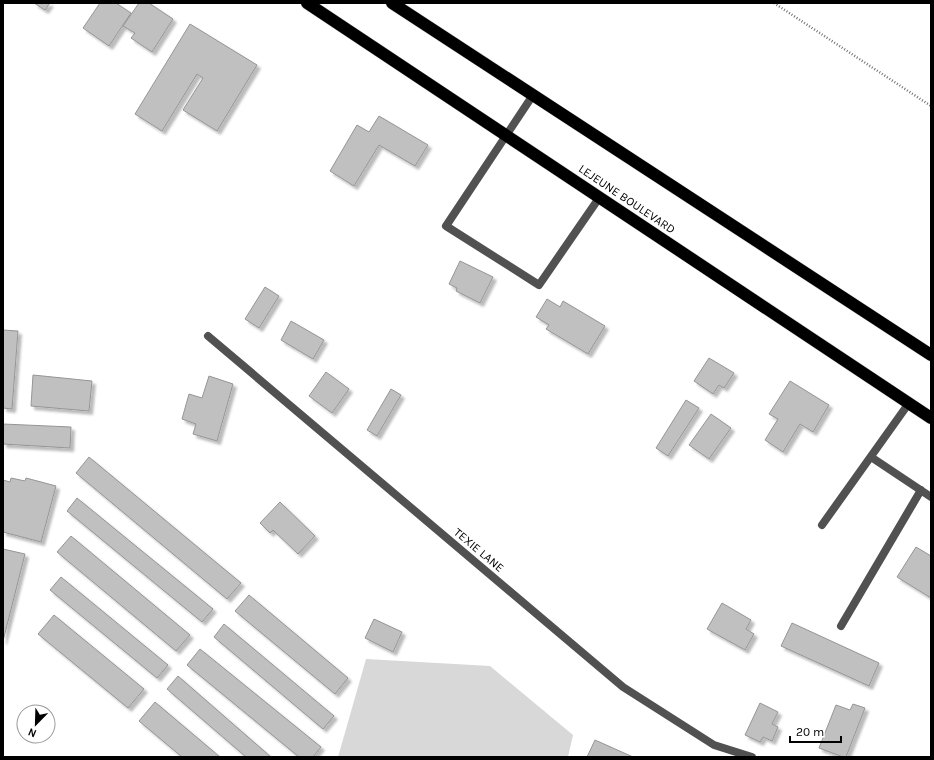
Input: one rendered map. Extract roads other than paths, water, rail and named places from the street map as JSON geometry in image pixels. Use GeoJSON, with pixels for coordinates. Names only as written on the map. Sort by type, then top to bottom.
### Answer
{"type":"FeatureCollection","features":[{"type":"Feature","properties":{"kind":"highway","name":"LEJEUNE BOULEVARD"},"geometry":{"type":"LineString","coordinates":[[307,3],[931,418]]}},
{"type":"Feature","properties":{"kind":"highway"},"geometry":{"type":"LineString","coordinates":[[392,3],[931,355]]}},
{"type":"Feature","properties":{"kind":"street"},"geometry":{"type":"LineString","coordinates":[[532,95],[446,226],[539,286],[599,198]]}},
{"type":"Feature","properties":{"kind":"street","name":"TEXIE LANE"},"geometry":{"type":"LineString","coordinates":[[208,336],[623,687],[714,745],[752,757]]}},
{"type":"Feature","properties":{"kind":"street"},"geometry":{"type":"LineString","coordinates":[[822,525],[872,457],[909,403]]}},
{"type":"Feature","properties":{"kind":"street"},"geometry":{"type":"LineString","coordinates":[[872,457],[931,498]]}},
{"type":"Feature","properties":{"kind":"street"},"geometry":{"type":"LineString","coordinates":[[841,626],[920,490]]}}]}
